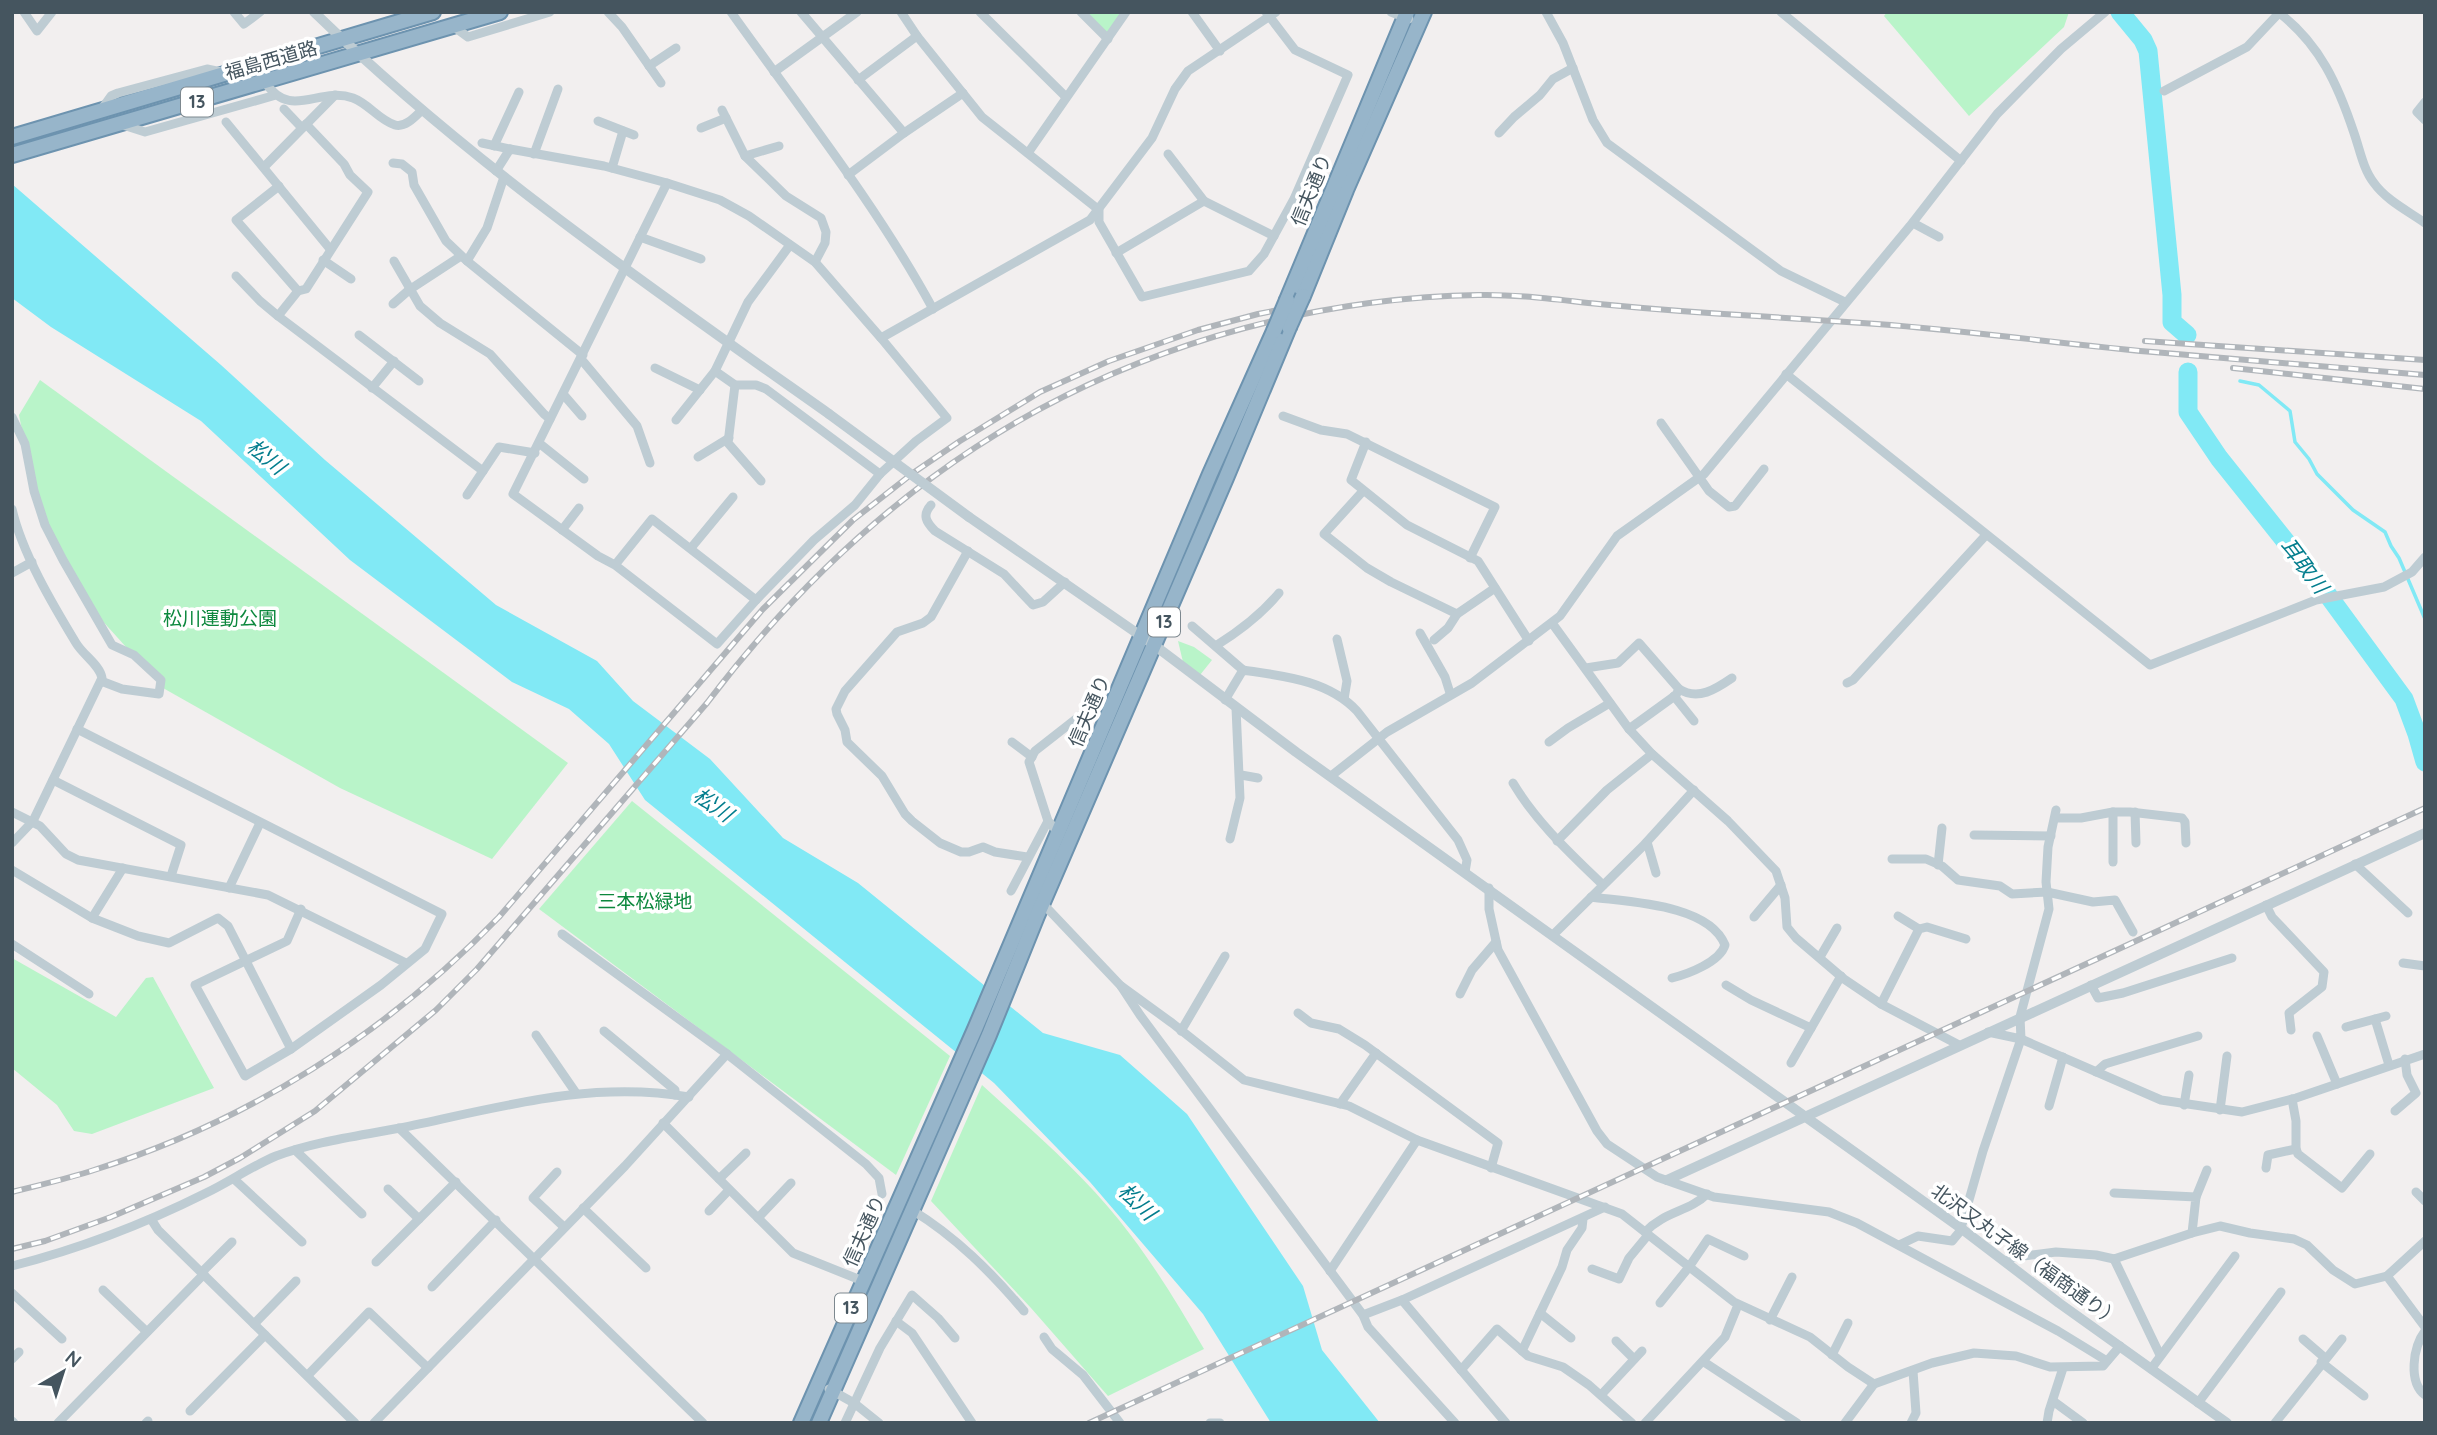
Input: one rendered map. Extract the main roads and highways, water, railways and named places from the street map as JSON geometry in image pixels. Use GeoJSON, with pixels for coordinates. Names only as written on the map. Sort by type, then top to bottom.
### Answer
{"type":"FeatureCollection","features":[{"type":"Feature","properties":{"kind":"highway","name":"福島西道路"},"geometry":{"type":"LineString","coordinates":[[16,136],[433,12]]}},
{"type":"Feature","properties":{"kind":"highway","name":"福島西道路"},"geometry":{"type":"LineString","coordinates":[[12,155],[500,12]]}},
{"type":"Feature","properties":{"kind":"highway","name":"信夫通り"},"geometry":{"type":"LineString","coordinates":[[801,1423],[902,1194],[1037,910],[1154,645],[1281,329],[1287,300],[1401,14]]}},
{"type":"Feature","properties":{"kind":"highway","name":"信夫通り"},"geometry":{"type":"LineString","coordinates":[[819,1423],[989,1035],[1037,910],[1058,832],[1141,636],[1281,329],[1303,296],[1422,18]]}},
{"type":"Feature","properties":{"kind":"water","name":"松川"},"geometry":{"type":"Polygon","coordinates":[[[12,184],[221,365],[325,460],[496,605],[597,661],[633,701],[710,759],[783,838],[858,883],[1043,1033],[1120,1055],[1187,1114],[1303,1286],[1322,1350],[1380,1423],[1271,1423],[1203,1314],[1090,1182],[994,1083],[645,800],[609,744],[569,709],[512,682],[350,560],[201,421],[51,327],[12,298],[12,184]]]}},
{"type":"Feature","properties":{"kind":"waterway","name":"耳取川"},"geometry":{"type":"LineString","coordinates":[[2120,12],[2143,40],[2148,51],[2172,295],[2172,322],[2187,335]]}},
{"type":"Feature","properties":{"kind":"waterway","name":"耳取川"},"geometry":{"type":"LineString","coordinates":[[2188,372],[2188,412],[2219,458],[2322,587],[2404,699],[2425,762]]}},
{"type":"Feature","properties":{"kind":"waterway"},"geometry":{"type":"LineString","coordinates":[[2240,381],[2259,385],[2290,411],[2295,442],[2317,474],[2353,510],[2385,532],[2425,619]]}},
{"type":"Feature","properties":{"kind":"railway"},"geometry":{"type":"LineString","coordinates":[[12,1249],[45,1241],[111,1217],[204,1177],[315,1111],[436,1010],[477,969],[766,631],[798,596],[865,532],[938,473],[976,447],[1033,413],[1092,383],[1153,358],[1216,336],[1281,319],[1412,298],[1493,295],[1913,327],[2129,350],[2425,375]]}},
{"type":"Feature","properties":{"kind":"railway"},"geometry":{"type":"LineString","coordinates":[[12,1192],[94,1170],[206,1127],[312,1069],[410,999],[499,917],[763,609],[853,520],[913,473],[1040,392],[1109,361],[1198,330],[1298,306]]}},
{"type":"Feature","properties":{"kind":"railway"},"geometry":{"type":"LineString","coordinates":[[2145,341],[2425,360]]}},
{"type":"Feature","properties":{"kind":"railway"},"geometry":{"type":"LineString","coordinates":[[2233,368],[2425,389]]}},
{"type":"Feature","properties":{"kind":"railway"},"geometry":{"type":"LineString","coordinates":[[1089,1423],[2425,808]]}},
{"type":"Feature","properties":{"kind":"park label","name":"松川運動公園"},"geometry":{"type":"Point","coordinates":[220,618]}},
{"type":"Feature","properties":{"kind":"park label","name":"三本松緑地"},"geometry":{"type":"Point","coordinates":[645,901]}}]}
